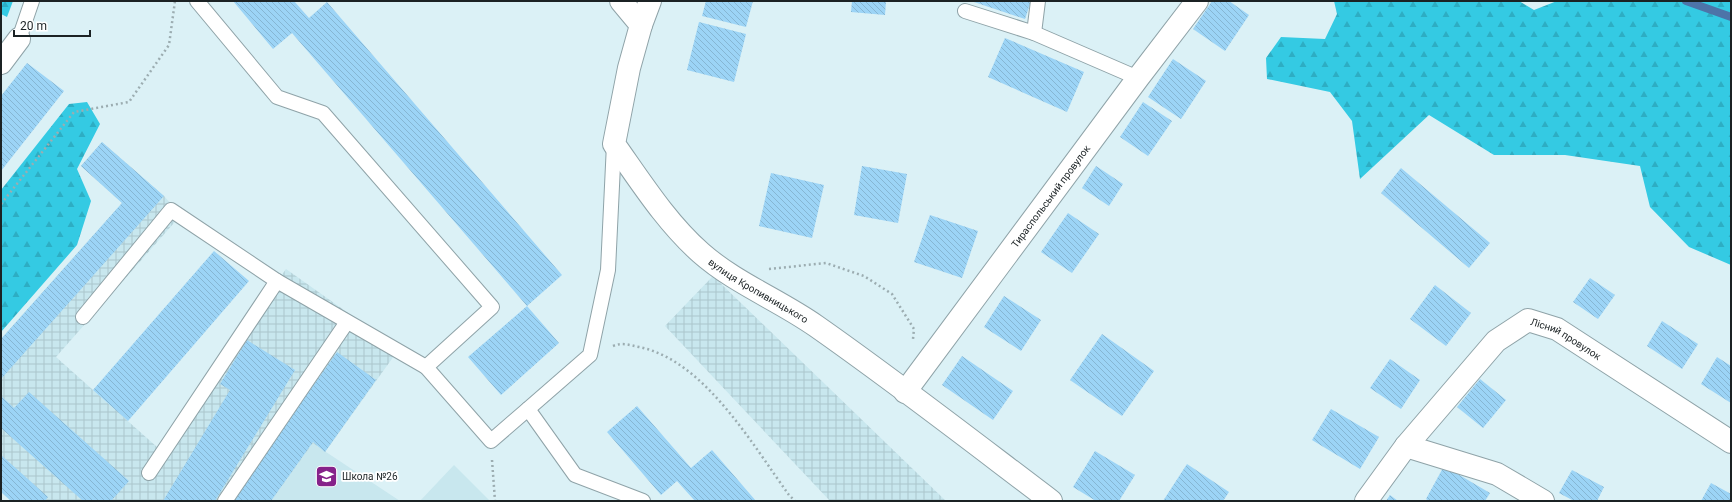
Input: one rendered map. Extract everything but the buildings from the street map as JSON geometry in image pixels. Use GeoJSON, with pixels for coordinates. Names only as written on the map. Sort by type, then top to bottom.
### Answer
{"type":"FeatureCollection","features":[{"type":"Feature","properties":{"kind":"street"},"geometry":{"type":"LineString","coordinates":[[621,1],[641,25]]}},
{"type":"Feature","properties":{"kind":"street"},"geometry":{"type":"LineString","coordinates":[[614,144],[629,68],[641,25],[650,1]]}},
{"type":"Feature","properties":{"kind":"street","name":"Тираспольський провулок"},"geometry":{"type":"LineString","coordinates":[[905,392],[1138,78],[1198,1]]}},
{"type":"Feature","properties":{"kind":"street"},"geometry":{"type":"LineString","coordinates":[[1,63],[19,39]]}},
{"type":"Feature","properties":{"kind":"street","name":"вулиця Кропивницького"},"geometry":{"type":"LineString","coordinates":[[614,144],[660,208],[678,230],[701,253],[729,274],[814,325],[1051,501]]}},
{"type":"Feature","properties":{"kind":"street","name":"Лісний провулок"},"geometry":{"type":"LineString","coordinates":[[1366,501],[1406,446],[1496,342],[1528,320],[1557,329],[1731,442]]}},
{"type":"Feature","properties":{"kind":"street"},"geometry":{"type":"LineString","coordinates":[[1406,446],[1497,474],[1544,501]]}},
{"type":"Feature","properties":{"kind":"lane"},"geometry":{"type":"LineString","coordinates":[[19,39],[32,1]]}},
{"type":"Feature","properties":{"kind":"lane"},"geometry":{"type":"LineString","coordinates":[[197,1],[276,97],[323,113],[492,307],[426,367]]}},
{"type":"Feature","properties":{"kind":"lane"},"geometry":{"type":"LineString","coordinates":[[1034,33],[1038,1]]}},
{"type":"Feature","properties":{"kind":"lane"},"geometry":{"type":"LineString","coordinates":[[965,11],[1034,33],[1138,78]]}},
{"type":"Feature","properties":{"kind":"lane"},"geometry":{"type":"LineString","coordinates":[[83,317],[171,210],[277,281],[426,367],[491,441],[590,355],[608,270],[614,144]]}},
{"type":"Feature","properties":{"kind":"lane"},"geometry":{"type":"LineString","coordinates":[[149,473],[277,281]]}},
{"type":"Feature","properties":{"kind":"lane"},"geometry":{"type":"LineString","coordinates":[[225,501],[347,322]]}},
{"type":"Feature","properties":{"kind":"lane"},"geometry":{"type":"LineString","coordinates":[[528,409],[575,474],[643,501]]}},
{"type":"Feature","properties":{"kind":"path"},"geometry":{"type":"LineString","coordinates":[[1,204],[74,112],[128,102],[169,45],[175,1]]}},
{"type":"Feature","properties":{"kind":"path"},"geometry":{"type":"LineString","coordinates":[[729,274],[743,276],[776,268],[826,263],[864,276],[892,294],[914,329],[912,345]]}},
{"type":"Feature","properties":{"kind":"path"},"geometry":{"type":"LineString","coordinates":[[590,355],[620,343],[650,349],[680,364],[706,386],[742,430],[789,495],[795,501]]}},
{"type":"Feature","properties":{"kind":"path"},"geometry":{"type":"LineString","coordinates":[[491,441],[495,501]]}},
{"type":"Feature","properties":{"kind":"shaded area"},"geometry":{"type":"Polygon","coordinates":[[[102,142],[164,196],[181,215],[56,357],[157,447],[286,269],[399,349],[325,452],[313,443],[271,501],[11,501],[1,492],[1,339],[122,203],[81,166],[102,142]]]}},
{"type":"Feature","properties":{"kind":"shaded area"},"geometry":{"type":"Polygon","coordinates":[[[713,276],[946,501],[830,501],[665,326],[713,276]]]}},
{"type":"Feature","properties":{"kind":"shaded area","name":"Школа №26"},"geometry":{"type":"Polygon","coordinates":[[[313,442],[326,452],[400,501],[271,501],[313,442]]]}},
{"type":"Feature","properties":{"kind":"shaded area","name":"Школа №26"},"geometry":{"type":"Polygon","coordinates":[[[454,465],[490,501],[420,501],[454,465]]]}},
{"type":"Feature","properties":{"kind":"green space"},"geometry":{"type":"Polygon","coordinates":[[[1,1],[13,1],[7,17],[1,14],[1,1]]]}},
{"type":"Feature","properties":{"kind":"green space"},"geometry":{"type":"Polygon","coordinates":[[[1334,1],[1519,1],[1534,10],[1557,1],[1731,1],[1731,265],[1689,247],[1650,207],[1640,166],[1565,155],[1494,155],[1429,115],[1360,179],[1352,121],[1330,92],[1267,79],[1266,58],[1281,37],[1325,39],[1337,14],[1334,1]]]}},
{"type":"Feature","properties":{"kind":"green space"},"geometry":{"type":"Polygon","coordinates":[[[87,102],[100,124],[77,169],[91,201],[77,245],[1,332],[1,190],[69,104],[87,102]]]}},
{"type":"Feature","properties":{"kind":"waterway"},"geometry":{"type":"LineString","coordinates":[[1686,1],[1731,17]]}},
{"type":"Feature","properties":{"kind":"place","name":"Школа №26"},"geometry":{"type":"Point","coordinates":[326,476]}}]}
